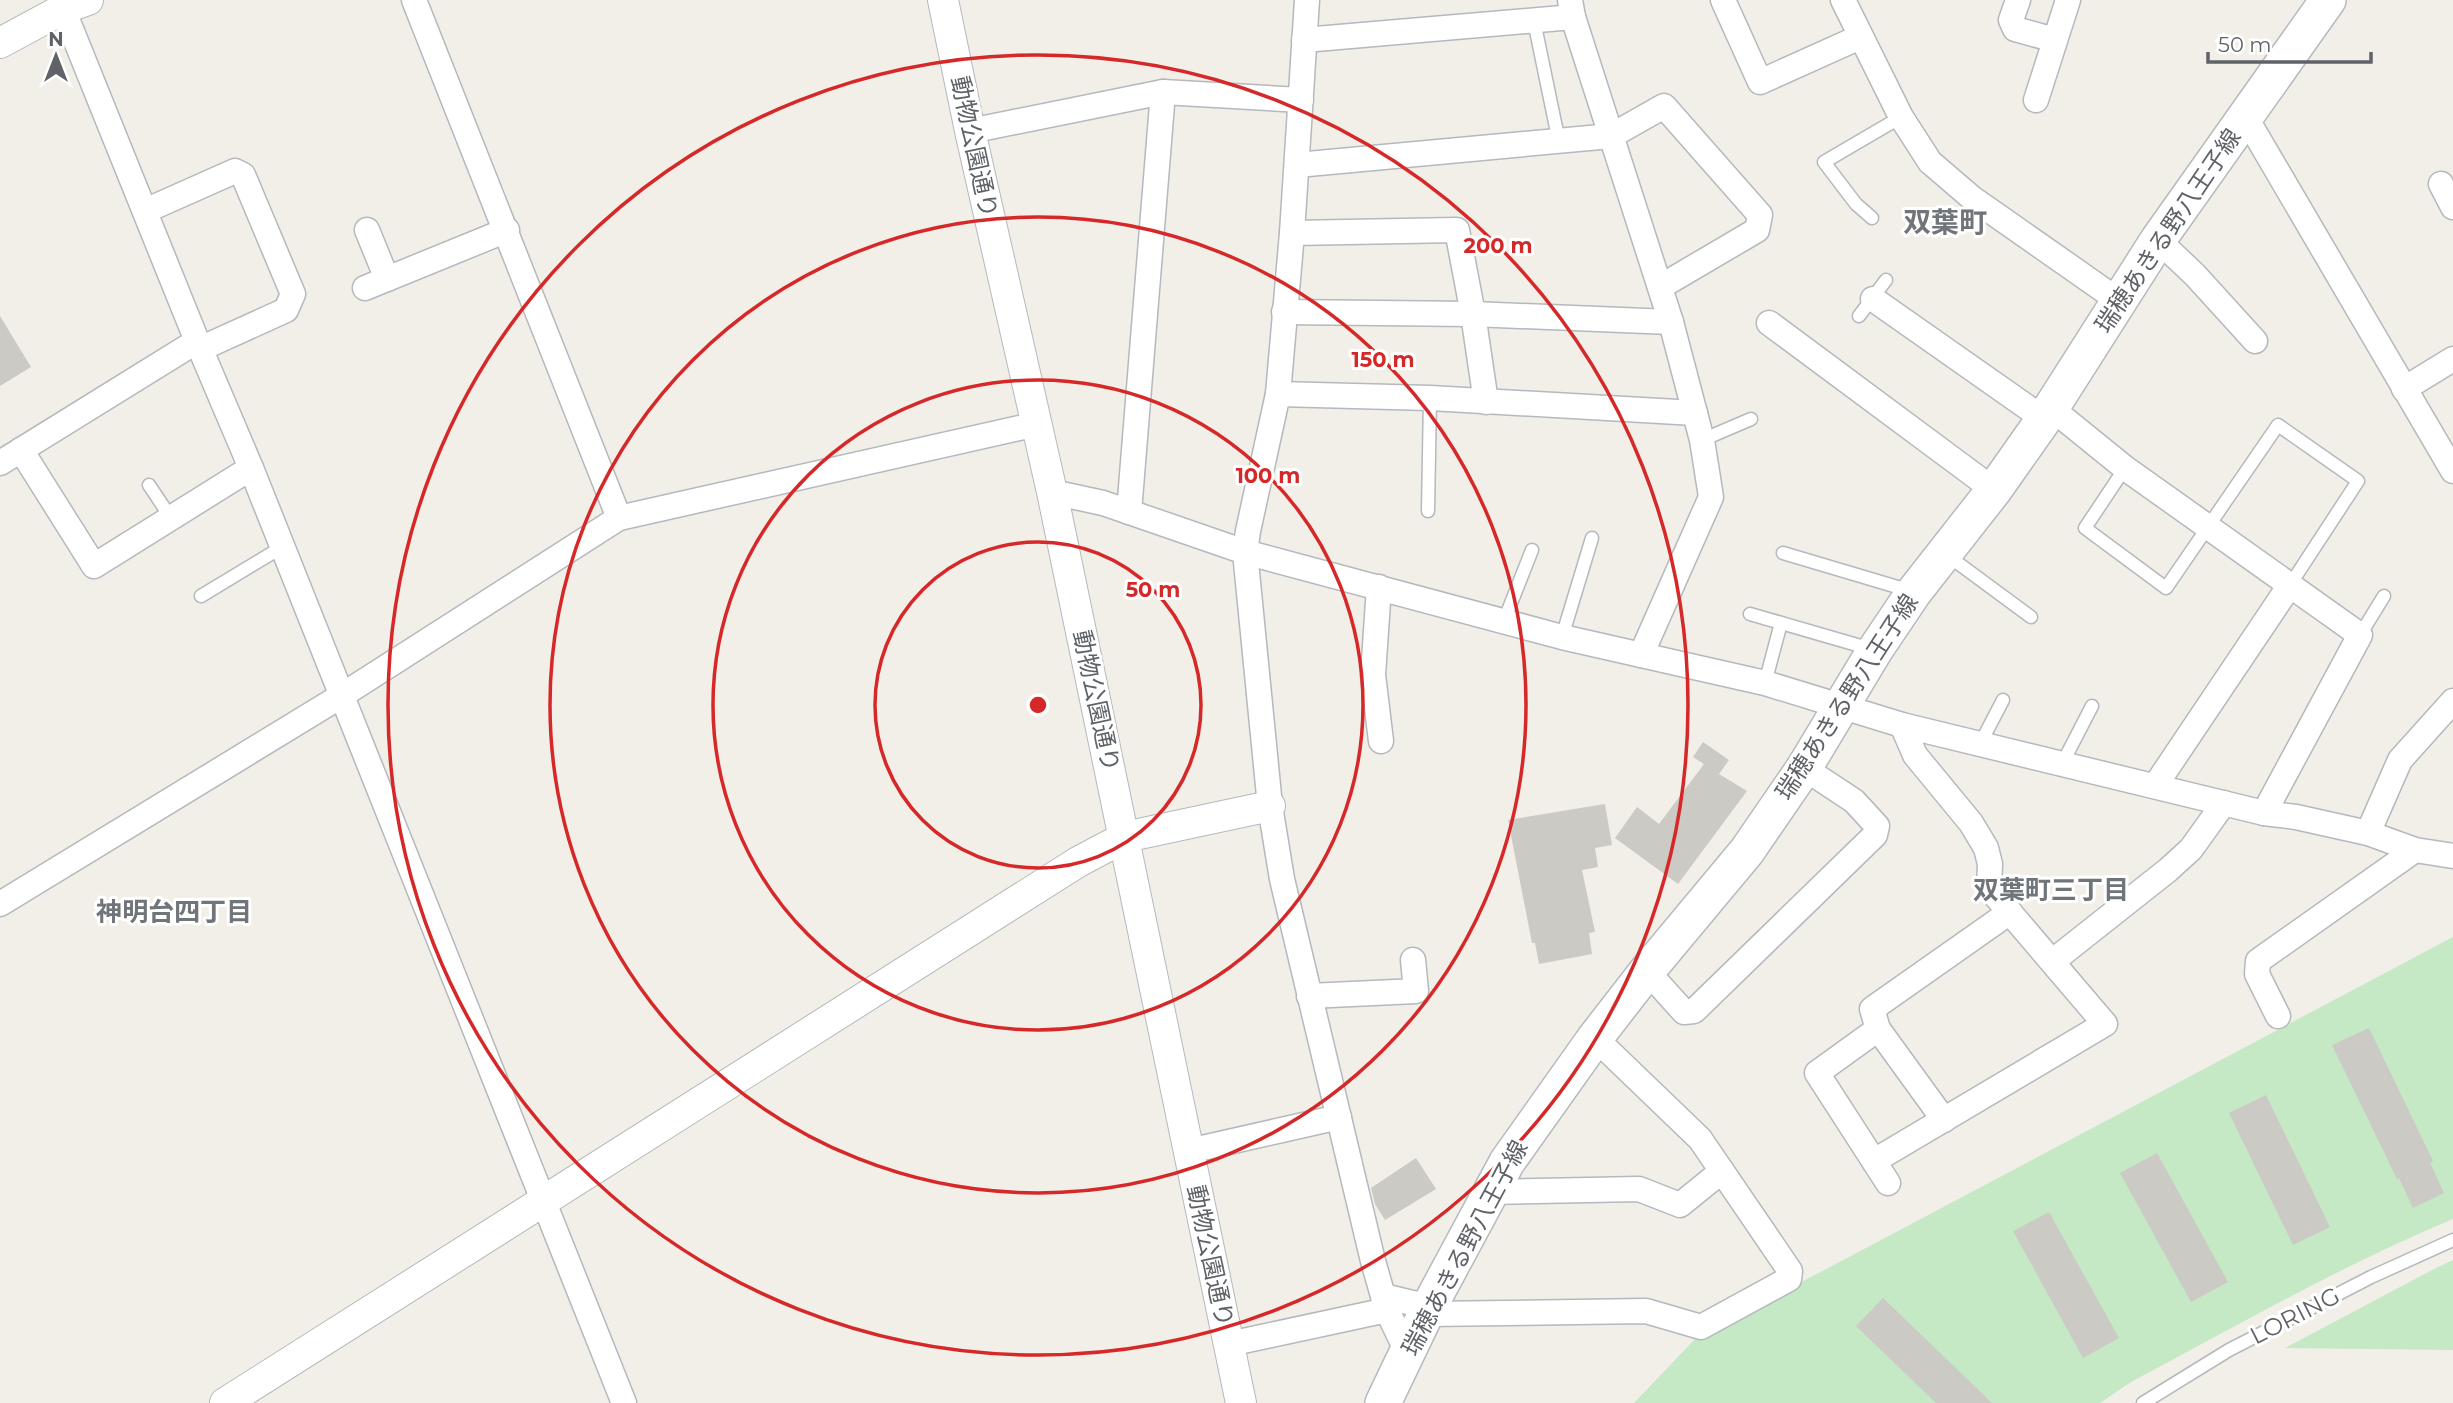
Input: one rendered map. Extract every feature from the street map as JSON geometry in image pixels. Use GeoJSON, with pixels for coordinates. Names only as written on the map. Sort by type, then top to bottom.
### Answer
{"type":"FeatureCollection","features":[{"type":"Feature","properties":{"kind":"main road","name":"瑞穂あきる野八王子線"},"geometry":{"type":"LineString","coordinates":[[1383,1403],[1428,1310],[1507,1162],[1595,1038],[1647,971],[1747,852],[1804,768],[1839,707],[1914,592],[1994,490],[2048,414],[2158,240],[2328,0]]}},
{"type":"Feature","properties":{"kind":"street"},"geometry":{"type":"LineString","coordinates":[[414,0],[619,518]]}},
{"type":"Feature","properties":{"kind":"street","name":"動物公園通り"},"geometry":{"type":"LineString","coordinates":[[943,0],[1052,492],[1241,1403]]}},
{"type":"Feature","properties":{"kind":"street"},"geometry":{"type":"LineString","coordinates":[[1307,0],[1292,233],[1278,394],[1245,552],[1270,806],[1282,878],[1385,1303],[1408,1354]]}},
{"type":"Feature","properties":{"kind":"street"},"geometry":{"type":"LineString","coordinates":[[1723,0],[1760,82],[1860,37]]}},
{"type":"Feature","properties":{"kind":"street"},"geometry":{"type":"LineString","coordinates":[[1843,0],[1901,117],[1930,162],[1972,198],[2119,301]]}},
{"type":"Feature","properties":{"kind":"street"},"geometry":{"type":"LineString","coordinates":[[2018,0],[2011,20],[2015,29],[2055,40]]}},
{"type":"Feature","properties":{"kind":"street"},"geometry":{"type":"LineString","coordinates":[[2036,100],[2068,0]]}},
{"type":"Feature","properties":{"kind":"street"},"geometry":{"type":"LineString","coordinates":[[0,43],[70,3],[145,211],[198,345],[251,468],[624,1403]]}},
{"type":"Feature","properties":{"kind":"street"},"geometry":{"type":"LineString","coordinates":[[1304,40],[1534,21],[1571,9],[1671,322],[1702,440],[1711,497],[1641,655]]}},
{"type":"Feature","properties":{"kind":"street"},"geometry":{"type":"LineString","coordinates":[[970,131],[1163,92],[1301,100]]}},
{"type":"Feature","properties":{"kind":"street"},"geometry":{"type":"LineString","coordinates":[[1129,512],[1163,92]]}},
{"type":"Feature","properties":{"kind":"street"},"geometry":{"type":"LineString","coordinates":[[1297,164],[1611,136],[1664,107],[1760,215],[1757,230],[1660,286]]}},
{"type":"Feature","properties":{"kind":"street"},"geometry":{"type":"LineString","coordinates":[[2245,116],[2453,471]]}},
{"type":"Feature","properties":{"kind":"street"},"geometry":{"type":"LineString","coordinates":[[145,211],[235,172],[243,175],[293,294],[286,310],[198,345],[10,457],[94,566],[251,468]]}},
{"type":"Feature","properties":{"kind":"street"},"geometry":{"type":"LineString","coordinates":[[367,230],[376,284],[507,230]]}},
{"type":"Feature","properties":{"kind":"street"},"geometry":{"type":"LineString","coordinates":[[1292,233],[1457,230],[1486,402]]}},
{"type":"Feature","properties":{"kind":"street"},"geometry":{"type":"LineString","coordinates":[[2158,240],[2195,275],[2255,341]]}},
{"type":"Feature","properties":{"kind":"street"},"geometry":{"type":"LineString","coordinates":[[1873,298],[2048,414],[2360,635],[2264,813]]}},
{"type":"Feature","properties":{"kind":"street"},"geometry":{"type":"LineString","coordinates":[[1284,312],[1473,314],[1671,322]]}},
{"type":"Feature","properties":{"kind":"street"},"geometry":{"type":"LineString","coordinates":[[1769,323],[1994,490]]}},
{"type":"Feature","properties":{"kind":"street"},"geometry":{"type":"LineString","coordinates":[[2404,389],[2453,359]]}},
{"type":"Feature","properties":{"kind":"street"},"geometry":{"type":"LineString","coordinates":[[1278,394],[1430,398],[1695,413]]}},
{"type":"Feature","properties":{"kind":"street"},"geometry":{"type":"LineString","coordinates":[[0,904],[341,696],[619,518],[1037,424]]}},
{"type":"Feature","properties":{"kind":"street"},"geometry":{"type":"LineString","coordinates":[[1052,492],[1102,503],[1245,552],[1562,637],[1765,683],[1902,725],[2264,813],[2296,817],[2368,833],[2415,850],[2453,856]]}},
{"type":"Feature","properties":{"kind":"street"},"geometry":{"type":"LineString","coordinates":[[2155,786],[2290,584]]}},
{"type":"Feature","properties":{"kind":"street"},"geometry":{"type":"LineString","coordinates":[[1379,587],[1373,676],[1381,741]]}},
{"type":"Feature","properties":{"kind":"street"},"geometry":{"type":"LineString","coordinates":[[2368,833],[2400,760],[2453,701]]}},
{"type":"Feature","properties":{"kind":"street"},"geometry":{"type":"LineString","coordinates":[[1874,1161],[2105,1024],[1989,888],[1990,864],[1986,848],[1972,823],[1915,755],[1902,725]]}},
{"type":"Feature","properties":{"kind":"street"},"geometry":{"type":"LineString","coordinates":[[1647,971],[1684,1012],[1694,1011],[1875,835],[1877,826],[1854,801],[1804,768]]}},
{"type":"Feature","properties":{"kind":"street"},"geometry":{"type":"LineString","coordinates":[[2053,961],[2192,849],[2224,803]]}},
{"type":"Feature","properties":{"kind":"street"},"geometry":{"type":"LineString","coordinates":[[225,1403],[1079,862],[1125,837],[1270,806]]}},
{"type":"Feature","properties":{"kind":"street"},"geometry":{"type":"LineString","coordinates":[[2278,1016],[2257,974],[2258,961],[2415,850]]}},
{"type":"Feature","properties":{"kind":"street"},"geometry":{"type":"LineString","coordinates":[[1944,1120],[1878,1029],[1872,1009],[2010,912]]}},
{"type":"Feature","properties":{"kind":"street"},"geometry":{"type":"LineString","coordinates":[[1309,996],[1416,991],[1413,960]]}},
{"type":"Feature","properties":{"kind":"street"},"geometry":{"type":"LineString","coordinates":[[1878,1029],[1816,1073],[1888,1183]]}},
{"type":"Feature","properties":{"kind":"street"},"geometry":{"type":"LineString","coordinates":[[1229,1344],[1385,1303],[1428,1310],[1646,1311],[1701,1327],[1789,1279],[1790,1271],[1693,1131],[1595,1038]]}},
{"type":"Feature","properties":{"kind":"street"},"geometry":{"type":"LineString","coordinates":[[1189,1150],[1339,1117]]}},
{"type":"Feature","properties":{"kind":"street"},"geometry":{"type":"LineString","coordinates":[[1490,1192],[1639,1189],[1680,1205],[1722,1171]]}},
{"type":"Feature","properties":{"kind":"lane"},"geometry":{"type":"LineString","coordinates":[[1534,21],[1559,142]]}},
{"type":"Feature","properties":{"kind":"lane"},"geometry":{"type":"LineString","coordinates":[[1872,218],[1856,204],[1824,162],[1901,117]]}},
{"type":"Feature","properties":{"kind":"lane"},"geometry":{"type":"LineString","coordinates":[[1428,511],[1430,398]]}},
{"type":"Feature","properties":{"kind":"lane"},"geometry":{"type":"LineString","coordinates":[[1702,440],[1751,419]]}},
{"type":"Feature","properties":{"kind":"lane"},"geometry":{"type":"LineString","coordinates":[[2125,468],[2085,527],[2166,588],[2278,425],[2358,481],[2290,584]]}},
{"type":"Feature","properties":{"kind":"lane"},"geometry":{"type":"LineString","coordinates":[[149,485],[171,519]]}},
{"type":"Feature","properties":{"kind":"lane"},"geometry":{"type":"LineString","coordinates":[[1562,637],[1592,538]]}},
{"type":"Feature","properties":{"kind":"lane"},"geometry":{"type":"LineString","coordinates":[[201,596],[282,547]]}},
{"type":"Feature","properties":{"kind":"lane"},"geometry":{"type":"LineString","coordinates":[[1504,621],[1532,550]]}},
{"type":"Feature","properties":{"kind":"lane"},"geometry":{"type":"LineString","coordinates":[[1944,553],[2031,617]]}},
{"type":"Feature","properties":{"kind":"lane"},"geometry":{"type":"LineString","coordinates":[[1783,554],[1914,592]]}},
{"type":"Feature","properties":{"kind":"lane"},"geometry":{"type":"LineString","coordinates":[[2360,635],[2384,596]]}},
{"type":"Feature","properties":{"kind":"lane"},"geometry":{"type":"LineString","coordinates":[[1750,614],[1875,650]]}},
{"type":"Feature","properties":{"kind":"lane"},"geometry":{"type":"LineString","coordinates":[[1765,683],[1781,623]]}},
{"type":"Feature","properties":{"kind":"lane"},"geometry":{"type":"LineString","coordinates":[[1980,744],[2003,700]]}},
{"type":"Feature","properties":{"kind":"lane"},"geometry":{"type":"LineString","coordinates":[[2062,764],[2092,706]]}},
{"type":"Feature","properties":{"kind":"lane","name":"LORING"},"geometry":{"type":"LineString","coordinates":[[2143,1403],[2229,1350],[2371,1277],[2453,1241]]}},
{"type":"Feature","properties":{"kind":"green space"},"geometry":{"type":"Polygon","coordinates":[[[2453,937],[2453,1219],[2290,1297],[2131,1382],[2100,1403],[1634,1403],[1696,1338],[2453,937]]]}},
{"type":"Feature","properties":{"kind":"green space"},"geometry":{"type":"Polygon","coordinates":[[[2453,1260],[2453,1350],[2285,1348],[2434,1269],[2453,1260]]]}},
{"type":"Feature","properties":{"kind":"building"},"geometry":{"type":"Polygon","coordinates":[[[0,316],[31,367],[0,386],[0,316]]]}},
{"type":"Feature","properties":{"kind":"building"},"geometry":{"type":"Polygon","coordinates":[[[1703,742],[1729,760],[1719,774],[1747,791],[1678,884],[1615,838],[1637,807],[1659,824],[1704,764],[1693,757],[1703,742]]]}},
{"type":"Feature","properties":{"kind":"building"},"geometry":{"type":"Polygon","coordinates":[[[1605,804],[1612,845],[1595,848],[1598,867],[1582,870],[1595,932],[1589,933],[1592,954],[1539,964],[1535,943],[1532,943],[1508,820],[1605,804]]]}},
{"type":"Feature","properties":{"kind":"building"},"geometry":{"type":"Polygon","coordinates":[[[2369,1028],[2433,1161],[2430,1163],[2444,1193],[2413,1208],[2332,1045],[2369,1028]]]}},
{"type":"Feature","properties":{"kind":"building"},"geometry":{"type":"Polygon","coordinates":[[[2266,1095],[2330,1227],[2293,1245],[2229,1113],[2266,1095]]]}},
{"type":"Feature","properties":{"kind":"building"},"geometry":{"type":"Polygon","coordinates":[[[2157,1153],[2228,1282],[2191,1302],[2120,1173],[2157,1153]]]}},
{"type":"Feature","properties":{"kind":"building"},"geometry":{"type":"Polygon","coordinates":[[[1416,1158],[1436,1189],[1385,1220],[1375,1204],[1371,1188],[1416,1158]]]}},
{"type":"Feature","properties":{"kind":"building"},"geometry":{"type":"Polygon","coordinates":[[[2049,1212],[2119,1338],[2083,1358],[2013,1231],[2049,1212]]]}},
{"type":"Feature","properties":{"kind":"building"},"geometry":{"type":"Polygon","coordinates":[[[1883,1298],[1992,1403],[1936,1403],[1856,1326],[1883,1298]]]}},
{"type":"Feature","properties":{"kind":"district","name":"双葉町"},"geometry":{"type":"Point","coordinates":[1945,222]}},
{"type":"Feature","properties":{"kind":"district","name":"双葉町三丁目"},"geometry":{"type":"Point","coordinates":[2051,890]}},
{"type":"Feature","properties":{"kind":"district","name":"神明台四丁目"},"geometry":{"type":"Point","coordinates":[174,912]}}]}
